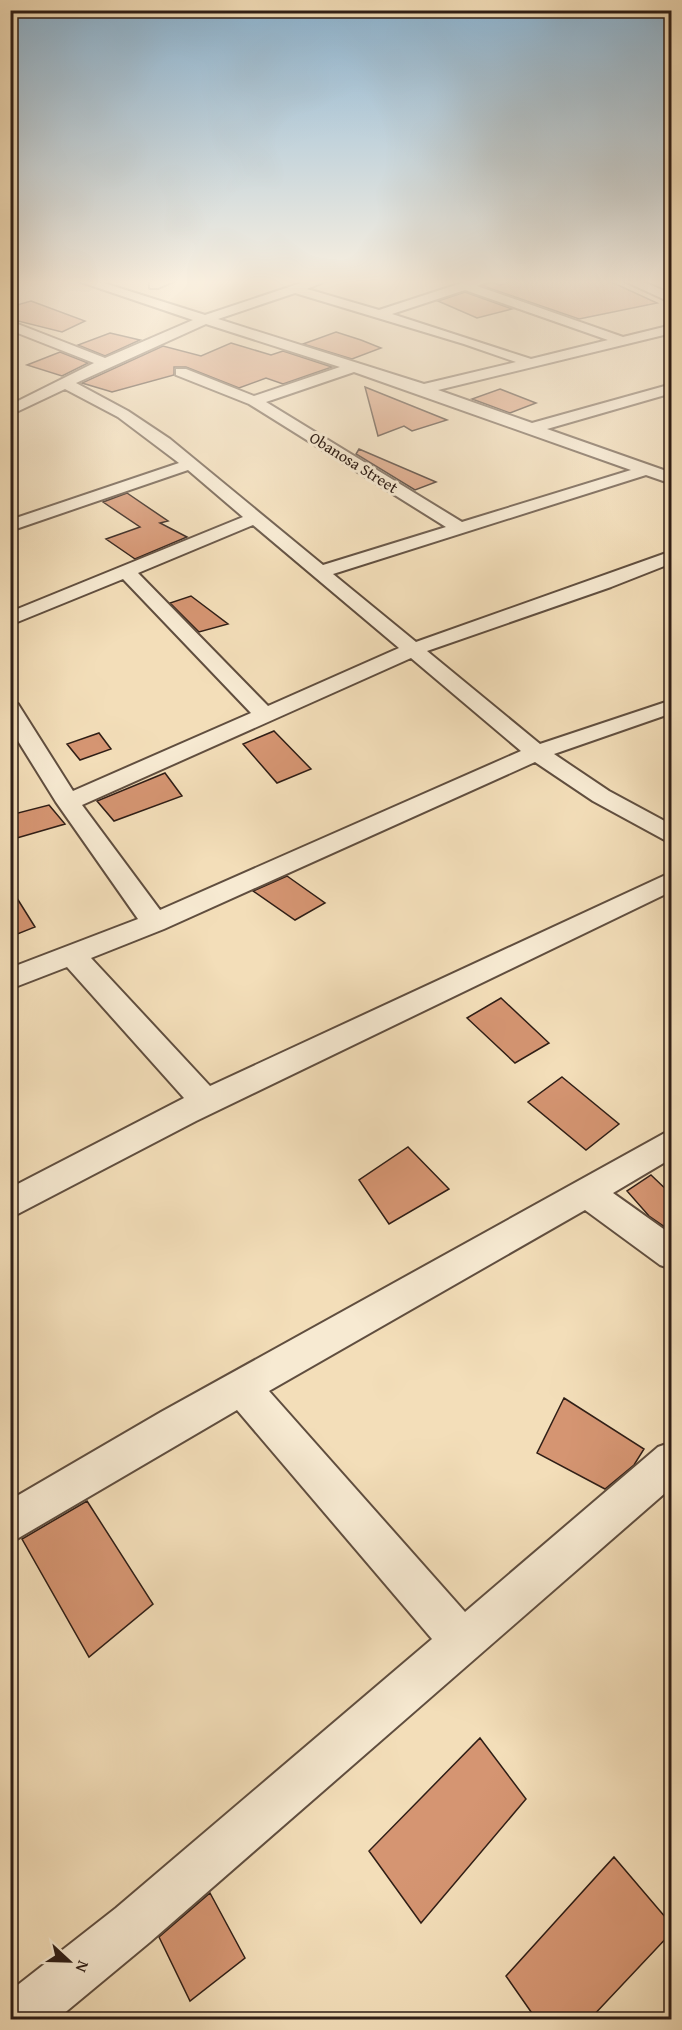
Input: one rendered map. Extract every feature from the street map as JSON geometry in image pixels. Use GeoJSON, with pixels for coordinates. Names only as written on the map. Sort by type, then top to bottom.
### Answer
{"type":"FeatureCollection","features":[{"type":"Feature","properties":{"kind":"street"},"geometry":{"type":"LineString","coordinates":[[10,411],[82,375]]}},
{"type":"Feature","properties":{"kind":"street","name":"Obanosa Street"},"geometry":{"type":"LineString","coordinates":[[188,375],[254,401],[460,528]]}},
{"type":"Feature","properties":{"kind":"street"},"geometry":{"type":"LineString","coordinates":[[254,401],[331,375]]}},
{"type":"Feature","properties":{"kind":"street"},"geometry":{"type":"LineString","coordinates":[[378,375],[672,479]]}},
{"type":"Feature","properties":{"kind":"street"},"geometry":{"type":"LineString","coordinates":[[423,389],[482,375]]}},
{"type":"Feature","properties":{"kind":"street"},"geometry":{"type":"LineString","coordinates":[[65,383],[123,414],[191,464],[254,519],[537,753],[601,796],[672,836]]}},
{"type":"Feature","properties":{"kind":"street"},"geometry":{"type":"LineString","coordinates":[[532,428],[672,388]]}},
{"type":"Feature","properties":{"kind":"street"},"geometry":{"type":"LineString","coordinates":[[651,394],[672,401]]}},
{"type":"Feature","properties":{"kind":"street"},"geometry":{"type":"LineString","coordinates":[[10,526],[191,464]]}},
{"type":"Feature","properties":{"kind":"street"},"geometry":{"type":"LineString","coordinates":[[319,572],[646,470]]}},
{"type":"Feature","properties":{"kind":"street"},"geometry":{"type":"LineString","coordinates":[[10,619],[254,519]]}},
{"type":"Feature","properties":{"kind":"street"},"geometry":{"type":"LineString","coordinates":[[68,802],[414,649],[604,583],[672,556]]}},
{"type":"Feature","properties":{"kind":"street"},"geometry":{"type":"LineString","coordinates":[[127,572],[265,715]]}},
{"type":"Feature","properties":{"kind":"street"},"geometry":{"type":"LineString","coordinates":[[10,979],[155,923],[537,753],[672,706]]}},
{"type":"Feature","properties":{"kind":"street"},"geometry":{"type":"LineString","coordinates":[[10,709],[68,802],[155,923]]}},
{"type":"Feature","properties":{"kind":"street"},"geometry":{"type":"LineString","coordinates":[[10,1204],[206,1102],[672,880]]}},
{"type":"Feature","properties":{"kind":"street"},"geometry":{"type":"LineString","coordinates":[[72,955],[206,1102]]}},
{"type":"Feature","properties":{"kind":"street"},"geometry":{"type":"LineString","coordinates":[[10,1523],[110,1461],[587,1193],[672,1142]]}},
{"type":"Feature","properties":{"kind":"street"},"geometry":{"type":"LineString","coordinates":[[587,1193],[672,1254]]}},
{"type":"Feature","properties":{"kind":"street"},"geometry":{"type":"LineString","coordinates":[[241,1387],[462,1641]]}},
{"type":"Feature","properties":{"kind":"street"},"geometry":{"type":"LineString","coordinates":[[15,2019],[133,1925],[672,1461]]}},
{"type":"Feature","properties":{"kind":"building"},"geometry":{"type":"Polygon","coordinates":[[[100,375],[174,375],[112,392],[82,383],[100,375]]]}},
{"type":"Feature","properties":{"kind":"building"},"geometry":{"type":"Polygon","coordinates":[[[206,375],[310,375],[283,384],[266,378],[239,388],[206,375]]]}},
{"type":"Feature","properties":{"kind":"building"},"geometry":{"type":"Polygon","coordinates":[[[365,387],[447,420],[412,431],[404,426],[378,436],[365,387]]]}},
{"type":"Feature","properties":{"kind":"building"},"geometry":{"type":"Polygon","coordinates":[[[500,389],[536,403],[510,413],[472,399],[500,389]]]}},
{"type":"Feature","properties":{"kind":"building"},"geometry":{"type":"Polygon","coordinates":[[[359,449],[436,482],[415,490],[356,454],[359,449]]]}},
{"type":"Feature","properties":{"kind":"building"},"geometry":{"type":"Polygon","coordinates":[[[127,493],[168,521],[160,523],[187,537],[135,559],[106,539],[140,527],[103,502],[127,493]]]}},
{"type":"Feature","properties":{"kind":"building"},"geometry":{"type":"Polygon","coordinates":[[[191,596],[228,624],[199,632],[170,603],[191,596]]]}},
{"type":"Feature","properties":{"kind":"building"},"geometry":{"type":"Polygon","coordinates":[[[274,731],[311,769],[277,783],[243,744],[274,731]]]}},
{"type":"Feature","properties":{"kind":"building"},"geometry":{"type":"Polygon","coordinates":[[[99,733],[111,749],[80,760],[67,744],[99,733]]]}},
{"type":"Feature","properties":{"kind":"building"},"geometry":{"type":"Polygon","coordinates":[[[165,773],[182,796],[114,821],[97,801],[165,773]]]}},
{"type":"Feature","properties":{"kind":"building"},"geometry":{"type":"Polygon","coordinates":[[[49,805],[65,824],[10,840],[10,815],[49,805]]]}},
{"type":"Feature","properties":{"kind":"building"},"geometry":{"type":"Polygon","coordinates":[[[287,876],[325,903],[295,920],[253,891],[287,876]]]}},
{"type":"Feature","properties":{"kind":"building"},"geometry":{"type":"Polygon","coordinates":[[[10,887],[35,927],[10,937],[10,887]]]}},
{"type":"Feature","properties":{"kind":"building"},"geometry":{"type":"Polygon","coordinates":[[[501,998],[549,1043],[515,1063],[467,1018],[501,998]]]}},
{"type":"Feature","properties":{"kind":"building"},"geometry":{"type":"Polygon","coordinates":[[[562,1077],[619,1124],[586,1150],[528,1102],[562,1077]]]}},
{"type":"Feature","properties":{"kind":"building"},"geometry":{"type":"Polygon","coordinates":[[[408,1147],[449,1189],[389,1224],[359,1180],[408,1147]]]}},
{"type":"Feature","properties":{"kind":"building"},"geometry":{"type":"Polygon","coordinates":[[[651,1175],[672,1195],[672,1222],[665,1227],[649,1216],[627,1191],[651,1175]]]}},
{"type":"Feature","properties":{"kind":"building"},"geometry":{"type":"Polygon","coordinates":[[[564,1398],[644,1449],[634,1465],[605,1489],[537,1453],[564,1398]]]}},
{"type":"Feature","properties":{"kind":"building"},"geometry":{"type":"Polygon","coordinates":[[[87,1501],[153,1604],[89,1657],[22,1539],[87,1501]]]}},
{"type":"Feature","properties":{"kind":"building"},"geometry":{"type":"Polygon","coordinates":[[[480,1738],[526,1799],[421,1923],[369,1851],[480,1738]]]}},
{"type":"Feature","properties":{"kind":"building"},"geometry":{"type":"Polygon","coordinates":[[[614,1857],[672,1925],[672,1932],[590,2019],[536,2019],[506,1976],[614,1857]]]}},
{"type":"Feature","properties":{"kind":"building"},"geometry":{"type":"Polygon","coordinates":[[[210,1893],[245,1958],[190,2001],[159,1937],[210,1893]]]}}]}
